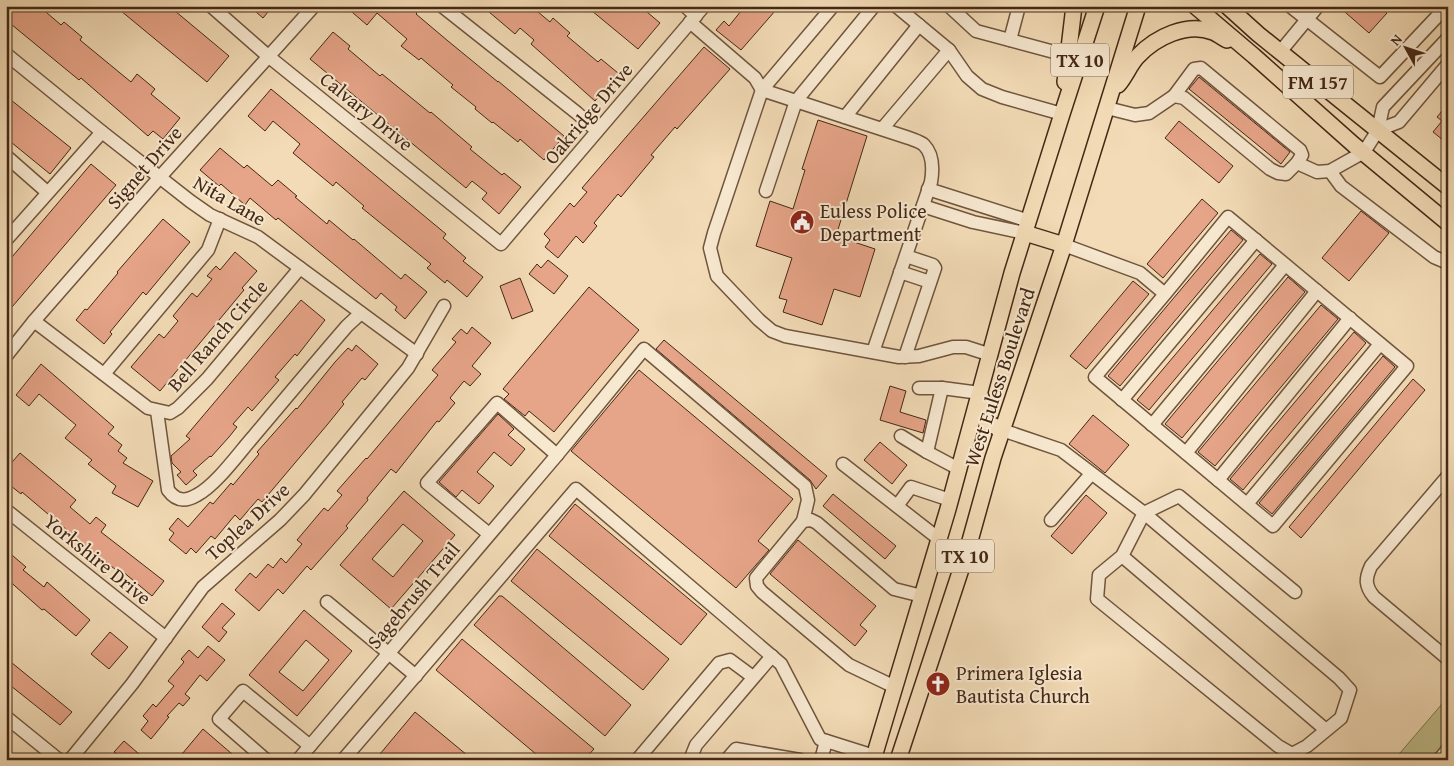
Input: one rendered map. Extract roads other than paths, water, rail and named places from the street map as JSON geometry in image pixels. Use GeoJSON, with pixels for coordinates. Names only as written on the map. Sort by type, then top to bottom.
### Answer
{"type":"FeatureCollection","features":[{"type":"Feature","properties":{"kind":"main road"},"geometry":{"type":"LineString","coordinates":[[1062,114],[1074,6]]}},
{"type":"Feature","properties":{"kind":"main road","name":"West Euless Boulevard"},"geometry":{"type":"LineString","coordinates":[[874,758],[959,469],[1012,273],[1098,6]]}},
{"type":"Feature","properties":{"kind":"main road","name":"West Euless Boulevard"},"geometry":{"type":"LineString","coordinates":[[898,760],[968,548],[1002,430],[1064,245],[1138,6]]}},
{"type":"Feature","properties":{"kind":"main road","name":"FM 157"},"geometry":{"type":"LineString","coordinates":[[1196,6],[1448,223]]}},
{"type":"Feature","properties":{"kind":"main road","name":"FM 157"},"geometry":{"type":"LineString","coordinates":[[1227,6],[1258,34],[1448,187]]}},
{"type":"Feature","properties":{"kind":"main road"},"geometry":{"type":"LineString","coordinates":[[1238,6],[1258,34]]}},
{"type":"Feature","properties":{"kind":"main road"},"geometry":{"type":"LineString","coordinates":[[1112,92],[1124,78],[1137,57],[1152,43],[1186,29],[1212,32],[1254,56]]}},
{"type":"Feature","properties":{"kind":"main road"},"geometry":{"type":"LineString","coordinates":[[1027,227],[1064,245]]}},
{"type":"Feature","properties":{"kind":"main road"},"geometry":{"type":"LineString","coordinates":[[980,393],[986,422],[1002,430]]}},
{"type":"Feature","properties":{"kind":"street","name":"Calvary Drive"},"geometry":{"type":"LineString","coordinates":[[211,6],[268,56],[501,244]]}},
{"type":"Feature","properties":{"kind":"street","name":"Signet Drive"},"geometry":{"type":"LineString","coordinates":[[6,356],[34,321],[160,177],[314,6]]}},
{"type":"Feature","properties":{"kind":"street"},"geometry":{"type":"LineString","coordinates":[[442,6],[597,131]]}},
{"type":"Feature","properties":{"kind":"street"},"geometry":{"type":"LineString","coordinates":[[685,6],[696,15],[755,78],[762,90],[909,138],[924,145],[930,154],[934,168],[928,189],[873,352]]}},
{"type":"Feature","properties":{"kind":"street"},"geometry":{"type":"LineString","coordinates":[[833,6],[762,90],[710,248],[717,276],[759,320],[772,330],[785,336],[905,356],[919,356],[952,347],[966,347],[990,354]]}},
{"type":"Feature","properties":{"kind":"street"},"geometry":{"type":"LineString","coordinates":[[766,191],[796,101],[874,6]]}},
{"type":"Feature","properties":{"kind":"street"},"geometry":{"type":"LineString","coordinates":[[896,6],[949,50],[967,76],[982,89],[1062,114]]}},
{"type":"Feature","properties":{"kind":"street"},"geometry":{"type":"LineString","coordinates":[[949,6],[976,31],[1068,56]]}},
{"type":"Feature","properties":{"kind":"street"},"geometry":{"type":"LineString","coordinates":[[1010,40],[1019,6]]}},
{"type":"Feature","properties":{"kind":"street"},"geometry":{"type":"LineString","coordinates":[[1290,6],[1380,77],[1395,94]]}},
{"type":"Feature","properties":{"kind":"street"},"geometry":{"type":"LineString","coordinates":[[1280,52],[1318,6]]}},
{"type":"Feature","properties":{"kind":"street"},"geometry":{"type":"LineString","coordinates":[[1380,77],[1447,6]]}},
{"type":"Feature","properties":{"kind":"street","name":"Oakridge Drive"},"geometry":{"type":"LineString","coordinates":[[501,244],[696,15]]}},
{"type":"Feature","properties":{"kind":"street"},"geometry":{"type":"LineString","coordinates":[[845,117],[919,25]]}},
{"type":"Feature","properties":{"kind":"street"},"geometry":{"type":"LineString","coordinates":[[1297,163],[1317,172],[1330,171],[1364,152],[1378,130],[1383,107],[1448,38]]}},
{"type":"Feature","properties":{"kind":"street"},"geometry":{"type":"LineString","coordinates":[[882,129],[949,50]]}},
{"type":"Feature","properties":{"kind":"street","name":"Nita Lane"},"geometry":{"type":"LineString","coordinates":[[6,54],[190,201],[220,220],[258,237],[417,354]]}},
{"type":"Feature","properties":{"kind":"street"},"geometry":{"type":"LineString","coordinates":[[1378,130],[1399,122],[1448,64]]}},
{"type":"Feature","properties":{"kind":"street"},"geometry":{"type":"LineString","coordinates":[[1107,108],[1135,115],[1149,113],[1174,96],[1194,68],[1201,68],[1300,150],[1302,156],[1286,174],[1278,173],[1270,169],[1184,98],[1174,96]]}},
{"type":"Feature","properties":{"kind":"street"},"geometry":{"type":"LineString","coordinates":[[6,240],[102,132]]}},
{"type":"Feature","properties":{"kind":"street"},"geometry":{"type":"LineString","coordinates":[[6,156],[47,192]]}},
{"type":"Feature","properties":{"kind":"street"},"geometry":{"type":"LineString","coordinates":[[1330,171],[1341,186],[1434,257],[1448,263]]}},
{"type":"Feature","properties":{"kind":"street"},"geometry":{"type":"LineString","coordinates":[[928,189],[978,204],[1027,227]]}},
{"type":"Feature","properties":{"kind":"street"},"geometry":{"type":"LineString","coordinates":[[957,217],[962,200]]}},
{"type":"Feature","properties":{"kind":"street"},"geometry":{"type":"LineString","coordinates":[[973,222],[978,204]]}},
{"type":"Feature","properties":{"kind":"street"},"geometry":{"type":"LineString","coordinates":[[923,206],[973,222],[1027,227]]}},
{"type":"Feature","properties":{"kind":"street"},"geometry":{"type":"LineString","coordinates":[[1228,217],[1256,240],[1407,366],[1273,526],[1095,377],[1228,217]]}},
{"type":"Feature","properties":{"kind":"street"},"geometry":{"type":"LineString","coordinates":[[104,374],[208,250],[220,220]]}},
{"type":"Feature","properties":{"kind":"street"},"geometry":{"type":"LineString","coordinates":[[1122,400],[1256,240]]}},
{"type":"Feature","properties":{"kind":"street"},"geometry":{"type":"LineString","coordinates":[[1064,245],[1140,273],[1165,294]]}},
{"type":"Feature","properties":{"kind":"street"},"geometry":{"type":"LineString","coordinates":[[905,356],[935,268],[933,265],[906,256]]}},
{"type":"Feature","properties":{"kind":"street"},"geometry":{"type":"LineString","coordinates":[[1152,425],[1285,265]]}},
{"type":"Feature","properties":{"kind":"street","name":"Bell Ranch Circle"},"geometry":{"type":"LineString","coordinates":[[34,321],[148,408],[170,413],[178,408],[207,379],[300,268]]}},
{"type":"Feature","properties":{"kind":"street"},"geometry":{"type":"LineString","coordinates":[[900,272],[930,282]]}},
{"type":"Feature","properties":{"kind":"street"},"geometry":{"type":"LineString","coordinates":[[1186,453],[1317,291]]}},
{"type":"Feature","properties":{"kind":"street","name":"Toplea Drive"},"geometry":{"type":"LineString","coordinates":[[70,760],[132,684],[203,586],[280,520],[304,496],[408,368],[444,306]]}},
{"type":"Feature","properties":{"kind":"street"},"geometry":{"type":"LineString","coordinates":[[157,411],[168,490],[172,497],[178,500],[186,500],[206,490],[230,465],[347,326],[361,313]]}},
{"type":"Feature","properties":{"kind":"street"},"geometry":{"type":"LineString","coordinates":[[1218,480],[1350,318]]}},
{"type":"Feature","properties":{"kind":"street"},"geometry":{"type":"LineString","coordinates":[[1247,504],[1380,344]]}},
{"type":"Feature","properties":{"kind":"street","name":"Sagebrush Trail"},"geometry":{"type":"LineString","coordinates":[[298,760],[557,455],[644,349],[805,486],[808,500],[803,521]]}},
{"type":"Feature","properties":{"kind":"street"},"geometry":{"type":"LineString","coordinates":[[919,388],[942,388],[980,393]]}},
{"type":"Feature","properties":{"kind":"street"},"geometry":{"type":"LineString","coordinates":[[927,452],[942,388]]}},
{"type":"Feature","properties":{"kind":"street"},"geometry":{"type":"LineString","coordinates":[[490,534],[427,483],[497,403],[557,455]]}},
{"type":"Feature","properties":{"kind":"street"},"geometry":{"type":"LineString","coordinates":[[1002,430],[1061,450],[1144,513],[1339,678],[1350,690],[1341,718],[1307,746],[1292,754],[1278,746],[1097,599],[1099,575],[1122,556],[1144,513],[1179,496],[1296,592]]}},
{"type":"Feature","properties":{"kind":"street"},"geometry":{"type":"LineString","coordinates":[[902,436],[959,469]]}},
{"type":"Feature","properties":{"kind":"street"},"geometry":{"type":"LineString","coordinates":[[843,464],[939,539]]}},
{"type":"Feature","properties":{"kind":"street"},"geometry":{"type":"LineString","coordinates":[[1052,520],[1091,474]]}},
{"type":"Feature","properties":{"kind":"street"},"geometry":{"type":"LineString","coordinates":[[1448,476],[1370,566],[1366,583],[1368,590],[1374,597],[1448,659]]}},
{"type":"Feature","properties":{"kind":"street"},"geometry":{"type":"LineString","coordinates":[[897,506],[911,487],[950,500]]}},
{"type":"Feature","properties":{"kind":"street"},"geometry":{"type":"LineString","coordinates":[[343,760],[576,489],[781,664],[820,739],[874,758]]}},
{"type":"Feature","properties":{"kind":"street","name":"Yorkshire Drive"},"geometry":{"type":"LineString","coordinates":[[6,510],[166,638]]}},
{"type":"Feature","properties":{"kind":"street"},"geometry":{"type":"LineString","coordinates":[[895,687],[849,665],[762,592],[757,586],[756,578],[803,521],[811,520],[894,589],[922,596]]}},
{"type":"Feature","properties":{"kind":"street"},"geometry":{"type":"LineString","coordinates":[[1122,556],[1326,730]]}},
{"type":"Feature","properties":{"kind":"street"},"geometry":{"type":"LineString","coordinates":[[327,602],[416,676]]}},
{"type":"Feature","properties":{"kind":"street"},"geometry":{"type":"LineString","coordinates":[[690,760],[696,744],[772,656]]}},
{"type":"Feature","properties":{"kind":"street"},"geometry":{"type":"LineString","coordinates":[[637,760],[718,663],[730,660],[753,677]]}},
{"type":"Feature","properties":{"kind":"street"},"geometry":{"type":"LineString","coordinates":[[266,760],[219,719],[243,691],[310,746]]}},
{"type":"Feature","properties":{"kind":"street"},"geometry":{"type":"LineString","coordinates":[[6,717],[59,760]]}},
{"type":"Feature","properties":{"kind":"street"},"geometry":{"type":"LineString","coordinates":[[821,760],[826,741]]}},
{"type":"Feature","properties":{"kind":"street"},"geometry":{"type":"LineString","coordinates":[[728,760],[736,749],[800,760]]}},
{"type":"Feature","properties":{"kind":"street"},"geometry":{"type":"LineString","coordinates":[[1439,760],[1448,749]]}},
{"type":"Feature","properties":{"kind":"place","name":"Euless Police Department"},"geometry":{"type":"Point","coordinates":[802,222]}},
{"type":"Feature","properties":{"kind":"place","name":"Primera Iglesia Bautista Church"},"geometry":{"type":"Point","coordinates":[938,684]}}]}
